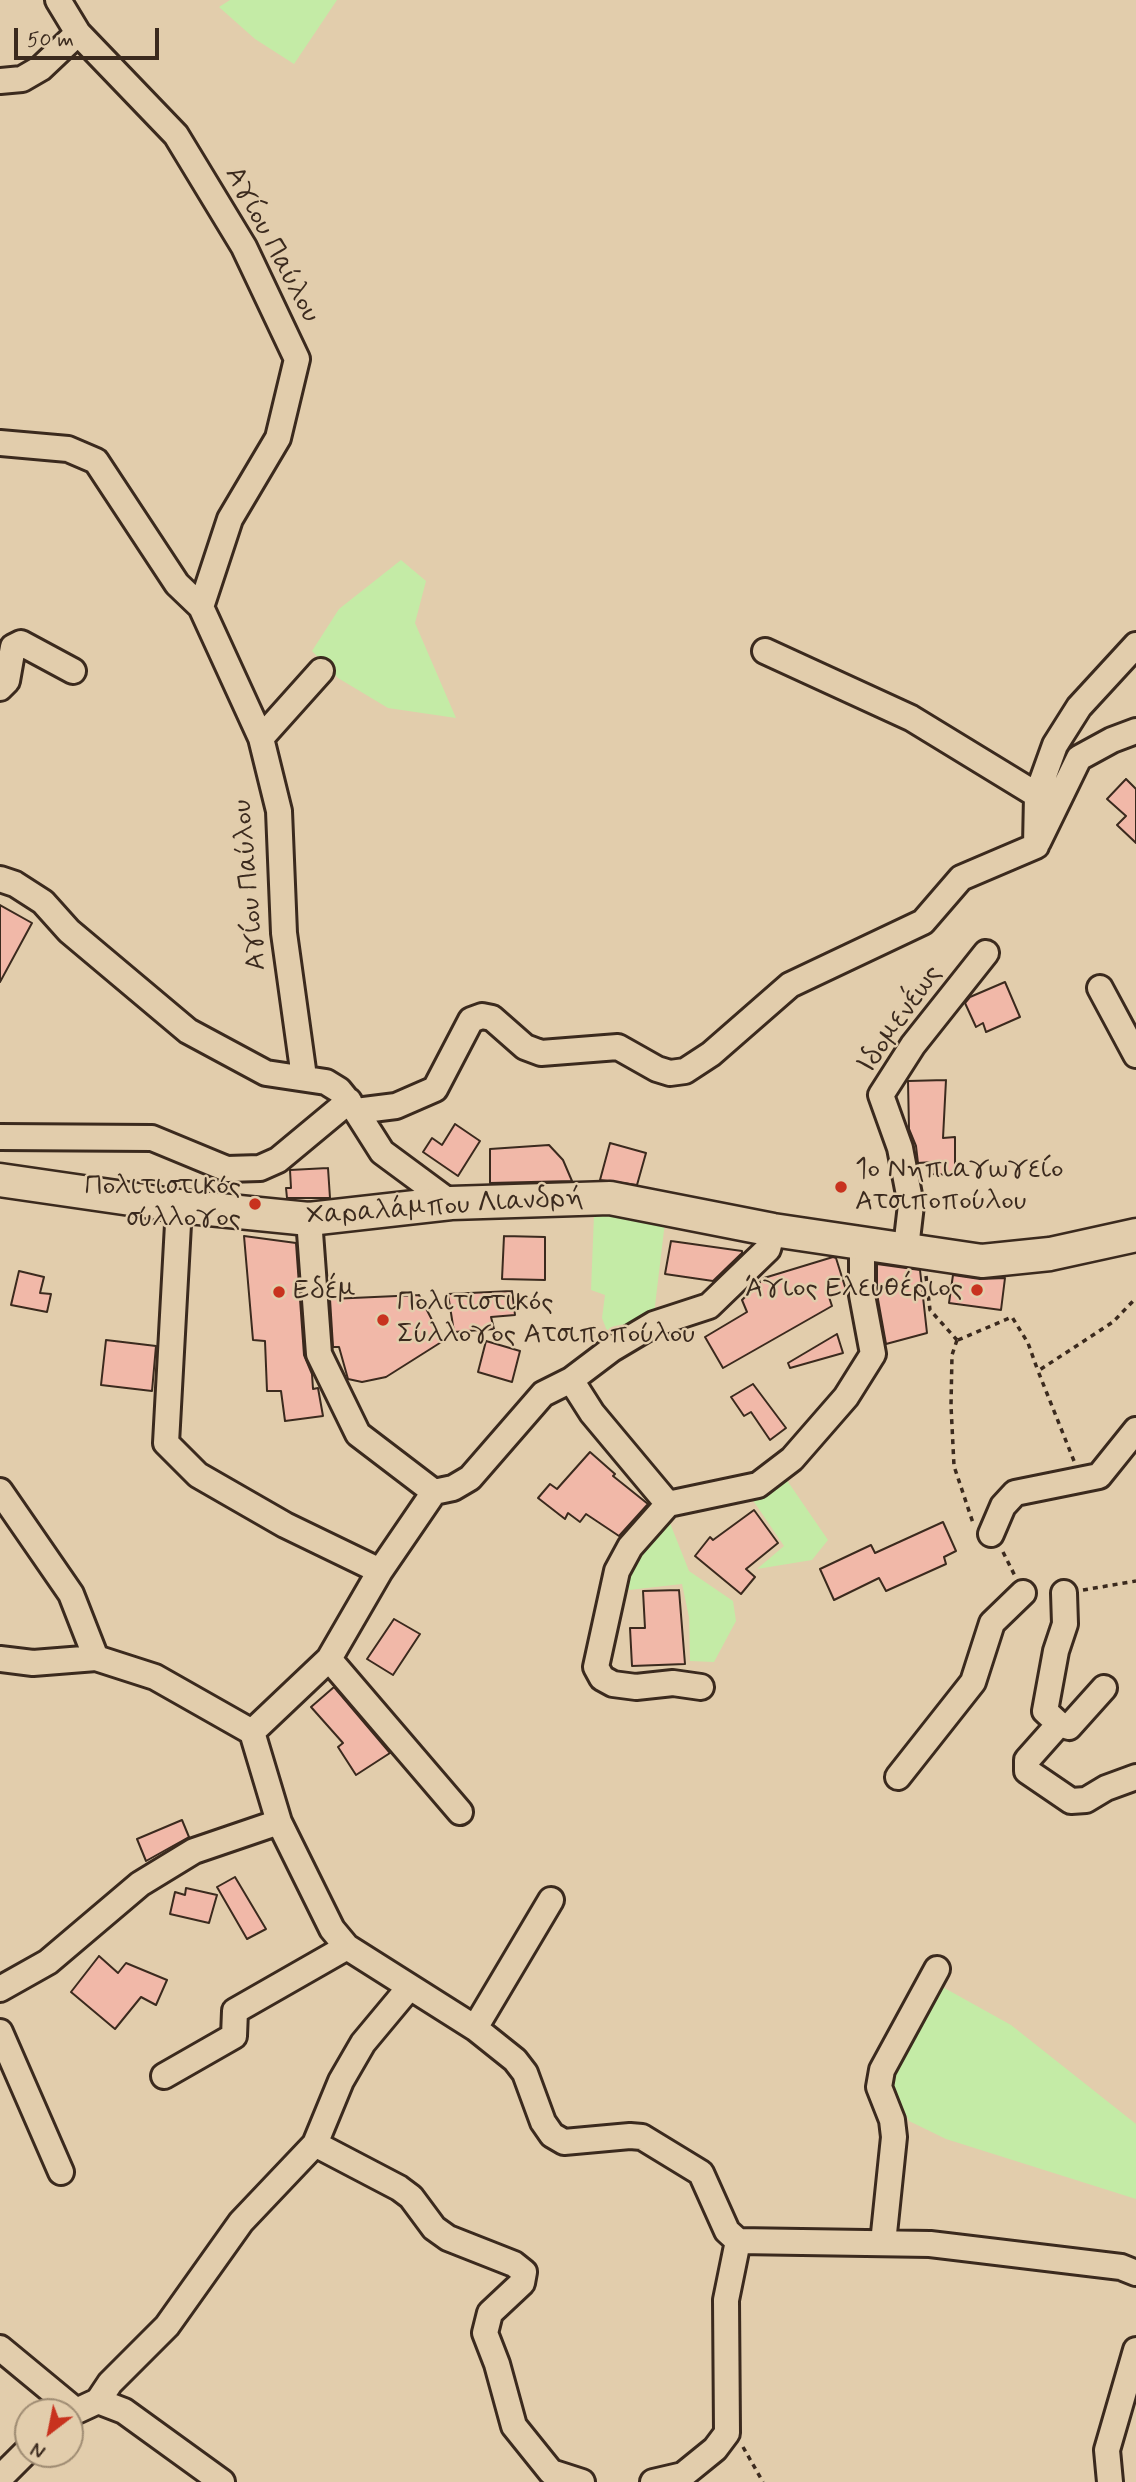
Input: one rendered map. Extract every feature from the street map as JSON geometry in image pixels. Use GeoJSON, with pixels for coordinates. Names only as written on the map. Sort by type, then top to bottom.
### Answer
{"type":"FeatureCollection","features":[{"type":"Feature","properties":{"kind":"main road","name":"Χαραλάμπου Λιανδρή"},"geometry":{"type":"LineString","coordinates":[[0,1180],[179,1206],[309,1219],[451,1203],[610,1198],[773,1230],[982,1261],[1050,1254],[1136,1235]]}},
{"type":"Feature","properties":{"kind":"street","name":"Αγίου Παύλου"},"geometry":{"type":"LineString","coordinates":[[58,0],[78,33],[176,135],[244,247],[297,359],[278,438],[230,519],[201,607],[261,738],[279,811],[284,933],[304,1077]]}},
{"type":"Feature","properties":{"kind":"street"},"geometry":{"type":"LineString","coordinates":[[0,81],[22,79],[41,68],[78,33]]}},
{"type":"Feature","properties":{"kind":"street"},"geometry":{"type":"LineString","coordinates":[[0,443],[68,449],[96,461],[177,584],[201,607]]}},
{"type":"Feature","properties":{"kind":"street"},"geometry":{"type":"LineString","coordinates":[[0,688],[7,681],[13,647],[21,643],[73,671]]}},
{"type":"Feature","properties":{"kind":"street"},"geometry":{"type":"LineString","coordinates":[[1036,846],[1037,795],[1065,724],[1136,645]]}},
{"type":"Feature","properties":{"kind":"street"},"geometry":{"type":"LineString","coordinates":[[765,651],[911,718],[1037,795]]}},
{"type":"Feature","properties":{"kind":"street"},"geometry":{"type":"LineString","coordinates":[[261,738],[321,671]]}},
{"type":"Feature","properties":{"kind":"street"},"geometry":{"type":"LineString","coordinates":[[0,1137],[152,1138],[227,1169],[260,1167],[278,1160],[353,1106],[396,1106],[435,1089],[471,1020],[482,1016],[492,1018],[525,1047],[541,1053],[618,1047],[657,1069],[670,1073],[685,1071],[711,1055],[790,985],[923,922],[961,878],[1036,846],[1079,758],[1112,740],[1136,731]]}},
{"type":"Feature","properties":{"kind":"street"},"geometry":{"type":"LineString","coordinates":[[0,879],[15,884],[43,902],[69,931],[188,1031],[266,1073],[326,1082],[353,1106],[382,1152],[451,1203]]}},
{"type":"Feature","properties":{"kind":"street","name":"Ιδομενέως"},"geometry":{"type":"LineString","coordinates":[[916,1250],[900,1148],[881,1095],[913,1045],[986,953]]}},
{"type":"Feature","properties":{"kind":"street"},"geometry":{"type":"LineString","coordinates":[[1100,988],[1136,1055]]}},
{"type":"Feature","properties":{"kind":"street"},"geometry":{"type":"LineString","coordinates":[[179,1206],[166,1443],[198,1475],[285,1525],[380,1571]]}},
{"type":"Feature","properties":{"kind":"street"},"geometry":{"type":"LineString","coordinates":[[309,1219],[319,1354],[358,1434],[434,1492]]}},
{"type":"Feature","properties":{"kind":"street"},"geometry":{"type":"LineString","coordinates":[[252,1732],[329,1659],[380,1571],[434,1492],[453,1488],[470,1478],[543,1394],[571,1380],[612,1349],[654,1324],[709,1306],[768,1249],[773,1230]]}},
{"type":"Feature","properties":{"kind":"street"},"geometry":{"type":"LineString","coordinates":[[701,1687],[673,1683],[636,1687],[613,1684],[602,1678],[596,1667],[617,1572],[630,1547],[668,1504],[758,1485],[792,1459],[846,1397],[873,1354],[862,1294],[862,1244]]}},
{"type":"Feature","properties":{"kind":"street"},"geometry":{"type":"LineString","coordinates":[[571,1380],[592,1413],[668,1504]]}},
{"type":"Feature","properties":{"kind":"street"},"geometry":{"type":"LineString","coordinates":[[992,1534],[1003,1506],[1015,1493],[1098,1476],[1136,1430]]}},
{"type":"Feature","properties":{"kind":"street"},"geometry":{"type":"LineString","coordinates":[[0,1491],[71,1594],[96,1658]]}},
{"type":"Feature","properties":{"kind":"street"},"geometry":{"type":"LineString","coordinates":[[898,1777],[972,1682],[992,1623],[1023,1593]]}},
{"type":"Feature","properties":{"kind":"street"},"geometry":{"type":"LineString","coordinates":[[1064,1594],[1065,1624],[1056,1651],[1045,1711],[1059,1724],[1069,1727],[1104,1688]]}},
{"type":"Feature","properties":{"kind":"street"},"geometry":{"type":"LineString","coordinates":[[0,1659],[33,1663],[96,1658],[155,1677],[252,1732],[279,1822],[332,1928],[347,1947],[408,1989],[475,2028],[515,2060],[525,2073],[543,2122],[552,2135],[564,2142],[576,2143],[642,2137],[701,2174],[727,2231],[738,2241],[930,2244],[1121,2267],[1136,2273]]}},
{"type":"Feature","properties":{"kind":"street"},"geometry":{"type":"LineString","coordinates":[[329,1659],[460,1812]]}},
{"type":"Feature","properties":{"kind":"street"},"geometry":{"type":"LineString","coordinates":[[1059,1724],[1027,1760],[1027,1771],[1071,1801],[1086,1800],[1106,1788],[1136,1777]]}},
{"type":"Feature","properties":{"kind":"street"},"geometry":{"type":"LineString","coordinates":[[0,1989],[48,1962],[140,1884],[194,1851],[279,1822]]}},
{"type":"Feature","properties":{"kind":"street"},"geometry":{"type":"LineString","coordinates":[[475,2028],[551,1900]]}},
{"type":"Feature","properties":{"kind":"street"},"geometry":{"type":"LineString","coordinates":[[164,2076],[234,2036],[235,2011],[347,1947]]}},
{"type":"Feature","properties":{"kind":"street"},"geometry":{"type":"LineString","coordinates":[[883,2243],[894,2137],[892,2120],[879,2087],[882,2070],[937,1969]]}},
{"type":"Feature","properties":{"kind":"street"},"geometry":{"type":"LineString","coordinates":[[84,2407],[98,2401],[110,2383],[167,2326],[241,2222],[315,2144],[341,2081],[363,2043],[408,1989]]}},
{"type":"Feature","properties":{"kind":"street"},"geometry":{"type":"LineString","coordinates":[[0,2032],[61,2172]]}},
{"type":"Feature","properties":{"kind":"street"},"geometry":{"type":"LineString","coordinates":[[315,2144],[399,2188],[411,2197],[434,2228],[448,2238],[514,2264],[524,2272],[522,2283],[490,2313],[485,2333],[498,2364],[513,2426],[551,2472],[582,2482]]}},
{"type":"Feature","properties":{"kind":"street"},"geometry":{"type":"LineString","coordinates":[[653,2482],[683,2475],[715,2449],[727,2433],[726,2300],[738,2241]]}},
{"type":"Feature","properties":{"kind":"street"},"geometry":{"type":"LineString","coordinates":[[0,2348],[56,2398]]}},
{"type":"Feature","properties":{"kind":"street"},"geometry":{"type":"LineString","coordinates":[[1110,2482],[1107,2450],[1136,2350]]}},
{"type":"Feature","properties":{"kind":"street"},"geometry":{"type":"LineString","coordinates":[[98,2401],[124,2411],[222,2482]]}},
{"type":"Feature","properties":{"kind":"street"},"geometry":{"type":"LineString","coordinates":[[0,2478],[14,2464]]}},
{"type":"Feature","properties":{"kind":"path"},"geometry":{"type":"LineString","coordinates":[[916,1250],[930,1310],[957,1340]]}},
{"type":"Feature","properties":{"kind":"path"},"geometry":{"type":"LineString","coordinates":[[1038,1371],[1113,1322],[1136,1298]]}},
{"type":"Feature","properties":{"kind":"path"},"geometry":{"type":"LineString","coordinates":[[992,1534],[979,1537],[964,1504],[954,1466],[952,1355],[957,1340],[1012,1317],[1028,1343],[1082,1479]]}},
{"type":"Feature","properties":{"kind":"path"},"geometry":{"type":"LineString","coordinates":[[727,2433],[740,2442],[763,2482]]}},
{"type":"Feature","properties":{"kind":"green space"},"geometry":{"type":"Polygon","coordinates":[[[230,0],[337,0],[294,64],[255,39],[219,7],[230,0]]]}},
{"type":"Feature","properties":{"kind":"green space"},"geometry":{"type":"Polygon","coordinates":[[[401,560],[426,581],[415,623],[456,718],[388,708],[338,678],[312,651],[339,609],[401,560]]]}},
{"type":"Feature","properties":{"kind":"green space"},"geometry":{"type":"Polygon","coordinates":[[[594,1215],[665,1222],[654,1314],[611,1341],[602,1318],[605,1295],[591,1290],[594,1215]]]}},
{"type":"Feature","properties":{"kind":"green space"},"geometry":{"type":"Polygon","coordinates":[[[784,1476],[828,1540],[812,1560],[757,1569],[784,1546],[750,1496],[784,1476]]]}},
{"type":"Feature","properties":{"kind":"green space"},"geometry":{"type":"Polygon","coordinates":[[[668,1518],[689,1571],[733,1601],[736,1621],[714,1662],[690,1661],[689,1617],[682,1584],[629,1590],[627,1571],[641,1545],[668,1518]]]}},
{"type":"Feature","properties":{"kind":"green space"},"geometry":{"type":"Polygon","coordinates":[[[939,1985],[1011,2025],[1136,2124],[1136,2199],[946,2139],[909,2121],[895,2091],[891,2070],[939,1985]]]}},
{"type":"Feature","properties":{"kind":"building"},"geometry":{"type":"Polygon","coordinates":[[[1126,779],[1136,789],[1136,843],[1117,825],[1126,816],[1107,799],[1126,779]]]}},
{"type":"Feature","properties":{"kind":"building"},"geometry":{"type":"Polygon","coordinates":[[[0,905],[32,923],[0,982],[0,905]]]}},
{"type":"Feature","properties":{"kind":"building"},"geometry":{"type":"Polygon","coordinates":[[[1005,982],[1020,1017],[986,1032],[983,1023],[976,1027],[965,1003],[970,997],[1005,982]]]}},
{"type":"Feature","properties":{"kind":"building"},"geometry":{"type":"Polygon","coordinates":[[[946,1080],[943,1138],[955,1137],[955,1175],[932,1174],[933,1162],[918,1163],[916,1146],[909,1129],[908,1081],[946,1080]]]}},
{"type":"Feature","properties":{"kind":"building"},"geometry":{"type":"Polygon","coordinates":[[[455,1124],[480,1141],[458,1176],[423,1152],[432,1138],[442,1145],[455,1124]]]}},
{"type":"Feature","properties":{"kind":"building"},"geometry":{"type":"Polygon","coordinates":[[[610,1143],[646,1153],[637,1185],[600,1180],[610,1143]]]}},
{"type":"Feature","properties":{"kind":"building"},"geometry":{"type":"Polygon","coordinates":[[[549,1145],[563,1160],[572,1181],[490,1183],[490,1149],[549,1145]]]}},
{"type":"Feature","properties":{"kind":"building"},"geometry":{"type":"Polygon","coordinates":[[[328,1168],[330,1198],[287,1198],[286,1188],[291,1188],[290,1170],[328,1168]]]}},
{"type":"Feature","properties":{"kind":"building","name":"Εδέμ"},"geometry":{"type":"Polygon","coordinates":[[[244,1236],[296,1243],[304,1355],[312,1374],[313,1389],[318,1388],[323,1416],[285,1421],[281,1391],[267,1391],[265,1341],[253,1340],[244,1236]]]}},
{"type":"Feature","properties":{"kind":"building"},"geometry":{"type":"Polygon","coordinates":[[[504,1236],[545,1237],[545,1280],[502,1279],[504,1236]]]}},
{"type":"Feature","properties":{"kind":"building"},"geometry":{"type":"Polygon","coordinates":[[[671,1241],[742,1253],[713,1281],[665,1274],[671,1241]]]}},
{"type":"Feature","properties":{"kind":"building"},"geometry":{"type":"Polygon","coordinates":[[[836,1258],[846,1290],[829,1297],[832,1306],[723,1368],[705,1337],[747,1312],[742,1300],[764,1278],[836,1258]]]}},
{"type":"Feature","properties":{"kind":"building"},"geometry":{"type":"Polygon","coordinates":[[[877,1264],[920,1270],[927,1333],[886,1344],[877,1294],[877,1264]]]}},
{"type":"Feature","properties":{"kind":"building"},"geometry":{"type":"Polygon","coordinates":[[[19,1271],[44,1277],[40,1293],[51,1294],[47,1312],[11,1305],[19,1271]]]}},
{"type":"Feature","properties":{"kind":"building","name":"Άγιος Ελευθέριος"},"geometry":{"type":"Polygon","coordinates":[[[953,1275],[980,1279],[1005,1278],[1001,1310],[949,1303],[953,1275]]]}},
{"type":"Feature","properties":{"kind":"building"},"geometry":{"type":"Polygon","coordinates":[[[512,1291],[515,1315],[491,1317],[494,1329],[454,1332],[448,1294],[512,1291]]]}},
{"type":"Feature","properties":{"kind":"building","name":"Πολιτιστικός Σύλλογος Ατσιποπούλου"},"geometry":{"type":"Polygon","coordinates":[[[419,1295],[443,1341],[386,1377],[362,1382],[348,1379],[339,1347],[333,1347],[330,1299],[419,1295]]]}},
{"type":"Feature","properties":{"kind":"building"},"geometry":{"type":"Polygon","coordinates":[[[837,1334],[843,1353],[790,1368],[788,1363],[837,1334]]]}},
{"type":"Feature","properties":{"kind":"building"},"geometry":{"type":"Polygon","coordinates":[[[106,1340],[156,1346],[152,1391],[101,1385],[106,1340]]]}},
{"type":"Feature","properties":{"kind":"building"},"geometry":{"type":"Polygon","coordinates":[[[486,1341],[520,1351],[512,1382],[478,1372],[486,1341]]]}},
{"type":"Feature","properties":{"kind":"building"},"geometry":{"type":"Polygon","coordinates":[[[753,1384],[786,1428],[770,1440],[751,1412],[744,1416],[731,1397],[753,1384]]]}},
{"type":"Feature","properties":{"kind":"building"},"geometry":{"type":"Polygon","coordinates":[[[590,1452],[615,1474],[613,1476],[648,1504],[619,1536],[586,1514],[580,1522],[568,1513],[565,1519],[538,1498],[550,1484],[557,1489],[590,1452]]]}},
{"type":"Feature","properties":{"kind":"building"},"geometry":{"type":"Polygon","coordinates":[[[754,1510],[778,1543],[746,1569],[755,1577],[741,1594],[695,1556],[710,1537],[713,1540],[754,1510]]]}},
{"type":"Feature","properties":{"kind":"building"},"geometry":{"type":"Polygon","coordinates":[[[943,1522],[956,1551],[944,1557],[946,1564],[886,1591],[879,1578],[834,1600],[820,1569],[871,1545],[875,1553],[943,1522]]]}},
{"type":"Feature","properties":{"kind":"building"},"geometry":{"type":"Polygon","coordinates":[[[679,1590],[685,1664],[632,1666],[630,1628],[645,1628],[643,1591],[679,1590]]]}},
{"type":"Feature","properties":{"kind":"building"},"geometry":{"type":"Polygon","coordinates":[[[394,1619],[420,1634],[393,1675],[367,1659],[394,1619]]]}},
{"type":"Feature","properties":{"kind":"building"},"geometry":{"type":"Polygon","coordinates":[[[334,1687],[390,1753],[356,1775],[338,1747],[343,1743],[311,1707],[334,1687]]]}},
{"type":"Feature","properties":{"kind":"building"},"geometry":{"type":"Polygon","coordinates":[[[182,1820],[189,1837],[146,1861],[137,1839],[182,1820]]]}},
{"type":"Feature","properties":{"kind":"building"},"geometry":{"type":"Polygon","coordinates":[[[235,1877],[266,1929],[247,1939],[217,1887],[235,1877]]]}},
{"type":"Feature","properties":{"kind":"building"},"geometry":{"type":"Polygon","coordinates":[[[186,1888],[217,1895],[209,1923],[170,1914],[175,1892],[185,1895],[186,1888]]]}},
{"type":"Feature","properties":{"kind":"building"},"geometry":{"type":"Polygon","coordinates":[[[99,1956],[118,1973],[126,1963],[167,1980],[156,2005],[141,1997],[115,2029],[71,1992],[99,1956]]]}},
{"type":"Feature","properties":{"kind":"place","name":"1ο Νηπιαγωγείο Ατσιποπούλου"},"geometry":{"type":"Point","coordinates":[841,1187]}},
{"type":"Feature","properties":{"kind":"place","name":"Πολιτιστικός σύλλογος"},"geometry":{"type":"Point","coordinates":[255,1204]}},
{"type":"Feature","properties":{"kind":"place","name":"Άγιος Ελευθέριος"},"geometry":{"type":"Point","coordinates":[977,1290]}},
{"type":"Feature","properties":{"kind":"place","name":"Εδέμ"},"geometry":{"type":"Point","coordinates":[279,1292]}},
{"type":"Feature","properties":{"kind":"place","name":"Πολιτιστικός Σύλλογος Ατσιποπούλου"},"geometry":{"type":"Point","coordinates":[383,1320]}}]}
